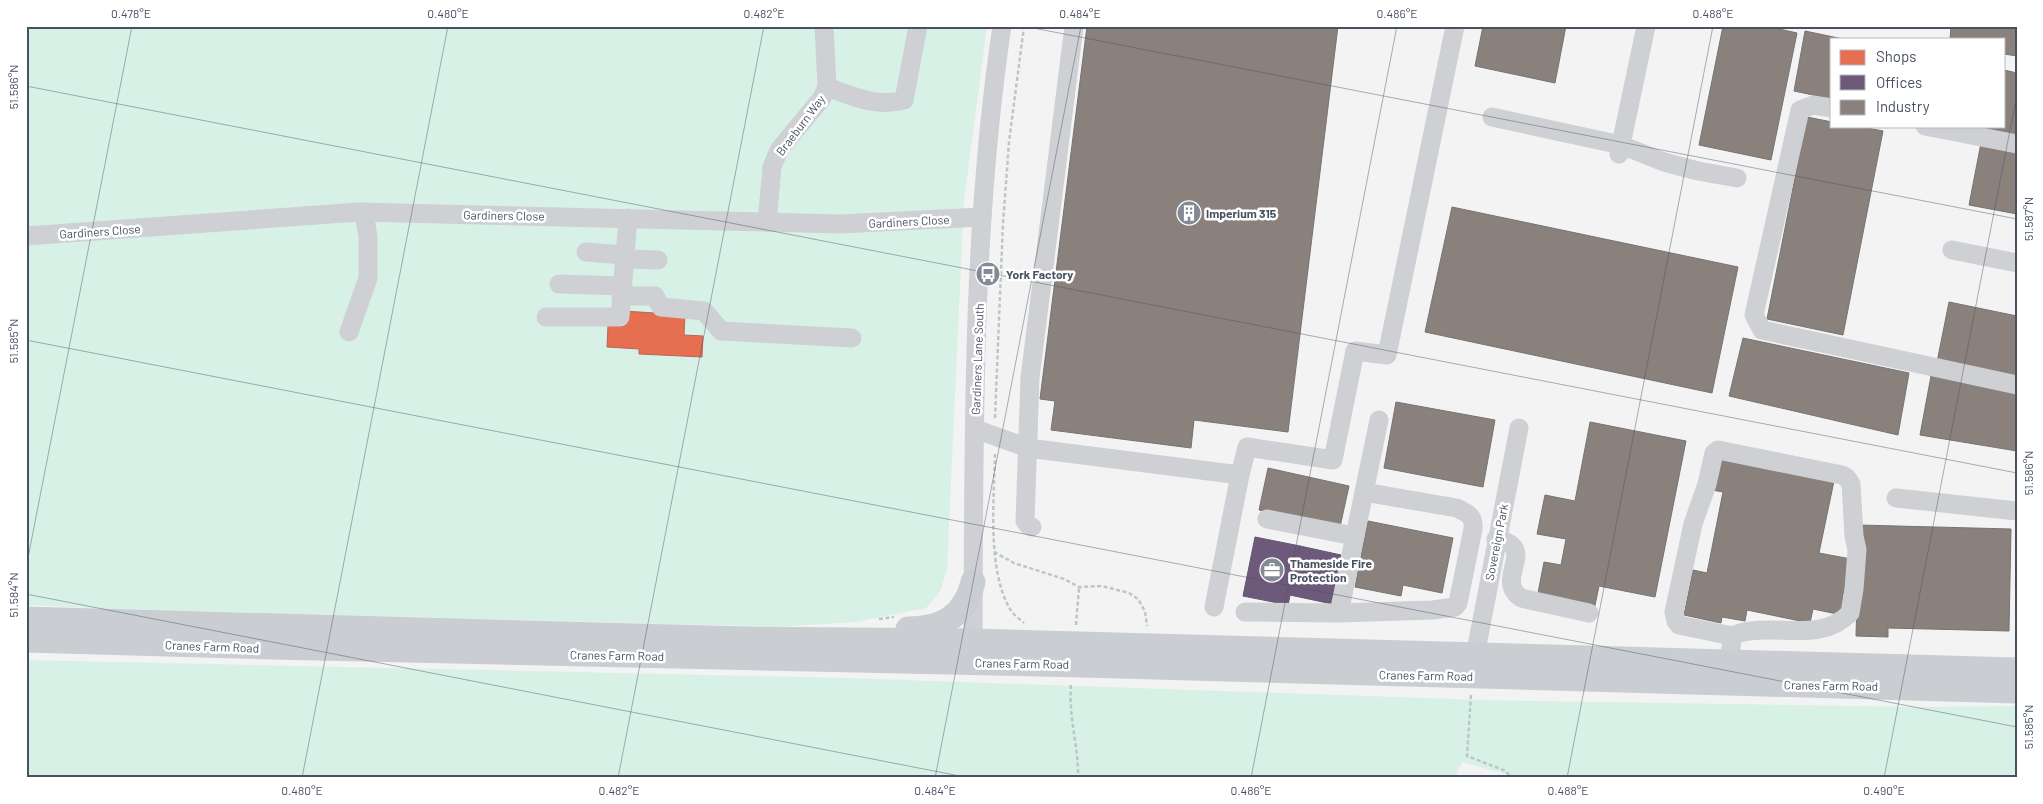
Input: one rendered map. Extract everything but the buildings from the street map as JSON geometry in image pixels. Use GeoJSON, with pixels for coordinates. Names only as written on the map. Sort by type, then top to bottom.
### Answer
{"type":"FeatureCollection","features":[{"type":"Feature","properties":{"kind":"main road"},"geometry":{"type":"LineString","coordinates":[[804,640],[935,626],[959,612],[966,603],[974,582]]}},
{"type":"Feature","properties":{"kind":"main road","name":"Cranes Farm Road"},"geometry":{"type":"LineString","coordinates":[[26,619],[804,640],[973,652]]}},
{"type":"Feature","properties":{"kind":"main road","name":"Cranes Farm Road"},"geometry":{"type":"LineString","coordinates":[[26,640],[271,647],[1056,654],[1474,666],[2017,692]]}},
{"type":"Feature","properties":{"kind":"main road","name":"Cranes Farm Road"},"geometry":{"type":"LineString","coordinates":[[1474,666],[1730,662],[2017,670]]}},
{"type":"Feature","properties":{"kind":"street","name":"Braeburn Way"},"geometry":{"type":"LineString","coordinates":[[767,222],[772,167],[779,150],[822,98],[827,87],[824,26]]}},
{"type":"Feature","properties":{"kind":"street"},"geometry":{"type":"LineString","coordinates":[[827,87],[871,102],[891,104],[904,100],[918,26]]}},
{"type":"Feature","properties":{"kind":"street","name":"Gardiners Lane South"},"geometry":{"type":"LineString","coordinates":[[973,652],[975,429],[982,217],[991,105],[1002,26]]}},
{"type":"Feature","properties":{"kind":"street"},"geometry":{"type":"LineString","coordinates":[[1032,527],[1026,521],[1030,378],[1074,26]]}},
{"type":"Feature","properties":{"kind":"street"},"geometry":{"type":"LineString","coordinates":[[1214,607],[1247,447],[1333,460],[1355,351],[1387,355],[1455,26]]}},
{"type":"Feature","properties":{"kind":"street"},"geometry":{"type":"LineString","coordinates":[[1620,149],[1646,26]]}},
{"type":"Feature","properties":{"kind":"street"},"geometry":{"type":"LineString","coordinates":[[1830,108],[1813,105],[1800,110],[1754,315],[1762,330],[2017,385]]}},
{"type":"Feature","properties":{"kind":"street"},"geometry":{"type":"LineString","coordinates":[[1492,117],[1620,149],[1698,171],[1737,178]]}},
{"type":"Feature","properties":{"kind":"street"},"geometry":{"type":"LineString","coordinates":[[1935,128],[2017,144]]}},
{"type":"Feature","properties":{"kind":"street"},"geometry":{"type":"LineString","coordinates":[[349,332],[368,278],[368,237],[364,212]]}},
{"type":"Feature","properties":{"kind":"street","name":"Gardiners Close"},"geometry":{"type":"LineString","coordinates":[[26,236],[364,212],[840,224],[982,217]]}},
{"type":"Feature","properties":{"kind":"street"},"geometry":{"type":"LineString","coordinates":[[546,318],[620,317],[628,218]]}},
{"type":"Feature","properties":{"kind":"street"},"geometry":{"type":"LineString","coordinates":[[1952,250],[2017,264]]}},
{"type":"Feature","properties":{"kind":"street"},"geometry":{"type":"LineString","coordinates":[[586,252],[658,260]]}},
{"type":"Feature","properties":{"kind":"street"},"geometry":{"type":"LineString","coordinates":[[560,284],[655,296],[661,307],[704,311],[721,331],[852,338]]}},
{"type":"Feature","properties":{"kind":"street"},"geometry":{"type":"LineString","coordinates":[[1339,613],[1379,420]]}},
{"type":"Feature","properties":{"kind":"street","name":"Sovereign Park"},"geometry":{"type":"LineString","coordinates":[[1474,666],[1482,612],[1518,428]]}},
{"type":"Feature","properties":{"kind":"street"},"geometry":{"type":"LineString","coordinates":[[975,429],[1028,448],[1240,475]]}},
{"type":"Feature","properties":{"kind":"street"},"geometry":{"type":"LineString","coordinates":[[1718,450],[1842,475],[1847,478],[1851,484],[1854,536],[1857,550],[1850,613],[1837,623],[1817,630],[1750,631],[1732,636],[1680,625],[1676,621],[1674,612],[1693,524],[1707,484],[1714,453],[1718,450]]}},
{"type":"Feature","properties":{"kind":"street"},"geometry":{"type":"LineString","coordinates":[[1364,492],[1457,508],[1470,515],[1474,521],[1473,529],[1458,603],[1455,607]]}},
{"type":"Feature","properties":{"kind":"street"},"geometry":{"type":"LineString","coordinates":[[1896,498],[2017,511]]}},
{"type":"Feature","properties":{"kind":"street"},"geometry":{"type":"LineString","coordinates":[[1267,519],[1354,536]]}},
{"type":"Feature","properties":{"kind":"street"},"geometry":{"type":"LineString","coordinates":[[1496,539],[1509,541],[1515,549],[1512,575],[1512,588],[1515,594],[1521,598],[1589,613]]}},
{"type":"Feature","properties":{"kind":"street"},"geometry":{"type":"LineString","coordinates":[[1245,612],[1339,613],[1433,610],[1455,607],[1482,612]]}},
{"type":"Feature","properties":{"kind":"street"},"geometry":{"type":"LineString","coordinates":[[1730,662],[1732,636]]}},
{"type":"Feature","properties":{"kind":"path"},"geometry":{"type":"LineString","coordinates":[[1024,26],[1010,133],[1004,205],[995,436],[994,552],[1000,582],[1011,611],[1027,626]]}},
{"type":"Feature","properties":{"kind":"path"},"geometry":{"type":"LineString","coordinates":[[994,552],[1014,563],[1064,579],[1079,588],[1102,586],[1129,593],[1138,599],[1145,611],[1147,628]]}},
{"type":"Feature","properties":{"kind":"path"},"geometry":{"type":"LineString","coordinates":[[1474,666],[1467,756],[1506,771],[1511,778]]}},
{"type":"Feature","properties":{"kind":"green space"},"geometry":{"type":"Polygon","coordinates":[[[26,26],[987,26],[964,201],[947,570],[940,592],[926,608],[856,622],[778,627],[26,605],[26,26]]]}},
{"type":"Feature","properties":{"kind":"green space"},"geometry":{"type":"Polygon","coordinates":[[[26,660],[848,678],[1484,700],[1915,707],[2017,706],[2017,778],[1520,778],[1462,762],[1455,778],[26,778],[26,660]]]}},
{"type":"Feature","properties":{"kind":"place","name":"Imperium 315"},"geometry":{"type":"Point","coordinates":[1189,213]}},
{"type":"Feature","properties":{"kind":"place","name":"York Factory"},"geometry":{"type":"Point","coordinates":[988,274]}},
{"type":"Feature","properties":{"kind":"place","name":"Thameside Fire Protection"},"geometry":{"type":"Point","coordinates":[1272,570]}}]}
